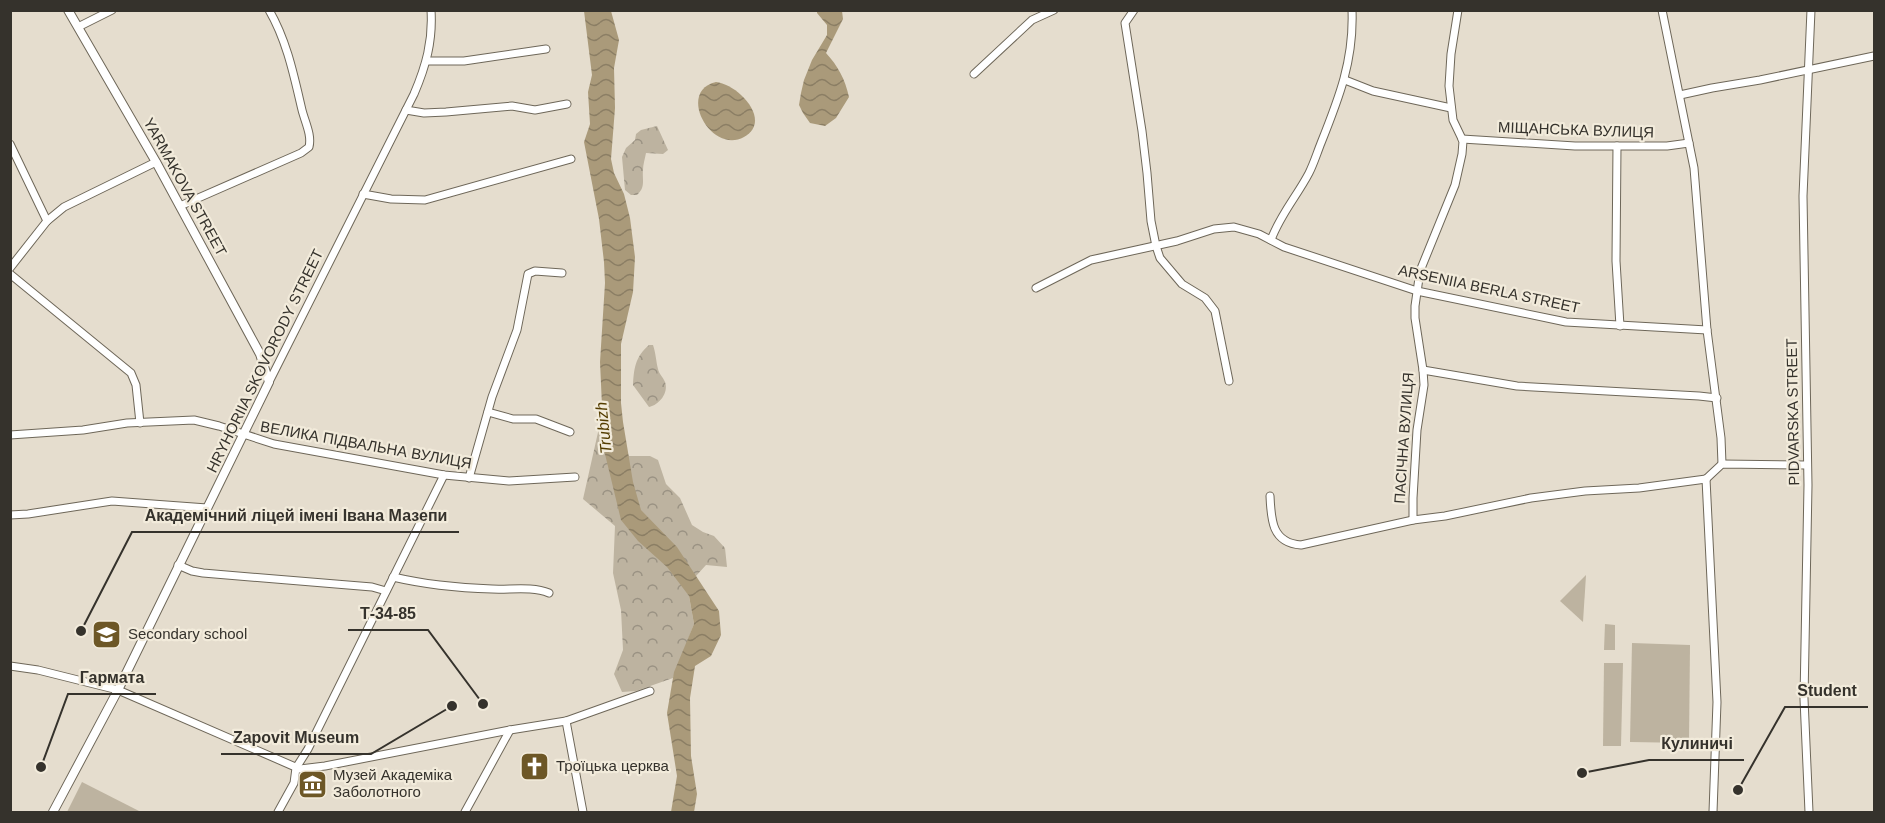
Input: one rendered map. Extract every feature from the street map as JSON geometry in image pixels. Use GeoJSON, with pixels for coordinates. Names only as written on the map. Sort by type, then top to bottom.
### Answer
{"type":"FeatureCollection","features":[{"type":"Feature","properties":{"kind":"street","name":"YARMAKOVA STREET"},"geometry":{"type":"LineString","coordinates":[[68,10],[156,162],[260,354],[269,382]]}},
{"type":"Feature","properties":{"kind":"street"},"geometry":{"type":"LineString","coordinates":[[78,27],[112,10]]}},
{"type":"Feature","properties":{"kind":"street"},"geometry":{"type":"LineString","coordinates":[[180,206],[301,153],[309,147],[309,135],[292,67],[269,10]]}},
{"type":"Feature","properties":{"kind":"street","name":"HRYHORIIA SKOVORODY STREET"},"geometry":{"type":"LineString","coordinates":[[53,813],[118,690],[178,565],[406,110],[427,61],[431,39],[431,10]]}},
{"type":"Feature","properties":{"kind":"street"},"geometry":{"type":"LineString","coordinates":[[974,74],[1032,20],[1054,10]]}},
{"type":"Feature","properties":{"kind":"street"},"geometry":{"type":"LineString","coordinates":[[1134,10],[1125,23],[1156,246],[1160,258],[1182,284],[1205,298],[1215,311],[1229,381]]}},
{"type":"Feature","properties":{"kind":"street"},"geometry":{"type":"LineString","coordinates":[[1271,240],[1281,217],[1311,169],[1345,80],[1352,39],[1352,10]]}},
{"type":"Feature","properties":{"kind":"street","name":"ПАСІЧНА ВУЛИЦЯ"},"geometry":{"type":"LineString","coordinates":[[1413,520],[1417,430],[1423,394],[1423,370],[1415,318],[1417,291],[1420,271],[1455,185],[1464,142],[1455,125],[1449,86],[1458,10]]}},
{"type":"Feature","properties":{"kind":"street"},"geometry":{"type":"LineString","coordinates":[[1662,10],[1695,182],[1707,330],[1717,399],[1722,464]]}},
{"type":"Feature","properties":{"kind":"street","name":"PIDVARSKA STREET"},"geometry":{"type":"LineString","coordinates":[[1809,813],[1804,699],[1807,465],[1803,196],[1811,10]]}},
{"type":"Feature","properties":{"kind":"street"},"geometry":{"type":"LineString","coordinates":[[427,61],[464,61],[546,49]]}},
{"type":"Feature","properties":{"kind":"street"},"geometry":{"type":"LineString","coordinates":[[1680,95],[1875,56]]}},
{"type":"Feature","properties":{"kind":"street"},"geometry":{"type":"LineString","coordinates":[[1345,80],[1365,89],[1451,108]]}},
{"type":"Feature","properties":{"kind":"street"},"geometry":{"type":"LineString","coordinates":[[406,110],[439,112],[512,106],[535,110],[567,104]]}},
{"type":"Feature","properties":{"kind":"street","name":"МІЩАНСЬКА ВУЛИЦЯ"},"geometry":{"type":"LineString","coordinates":[[1462,139],[1617,146],[1667,146],[1689,143]]}},
{"type":"Feature","properties":{"kind":"street"},"geometry":{"type":"LineString","coordinates":[[10,144],[47,221]]}},
{"type":"Feature","properties":{"kind":"street"},"geometry":{"type":"LineString","coordinates":[[1617,146],[1616,261],[1620,326]]}},
{"type":"Feature","properties":{"kind":"street"},"geometry":{"type":"LineString","coordinates":[[363,194],[420,201],[571,159]]}},
{"type":"Feature","properties":{"kind":"street"},"geometry":{"type":"LineString","coordinates":[[10,268],[47,221],[64,207],[156,162]]}},
{"type":"Feature","properties":{"kind":"street","name":"ARSENIIA BERLA STREET"},"geometry":{"type":"LineString","coordinates":[[1036,288],[1091,260],[1182,240],[1214,229],[1228,227],[1251,231],[1284,247],[1417,291],[1566,322],[1707,330]]}},
{"type":"Feature","properties":{"kind":"street"},"geometry":{"type":"LineString","coordinates":[[469,478],[488,412],[517,330],[528,274],[535,271],[562,273]]}},
{"type":"Feature","properties":{"kind":"street"},"geometry":{"type":"LineString","coordinates":[[10,274],[131,373],[136,385],[140,423]]}},
{"type":"Feature","properties":{"kind":"street"},"geometry":{"type":"LineString","coordinates":[[1423,370],[1516,386],[1699,396],[1717,399]]}},
{"type":"Feature","properties":{"kind":"street"},"geometry":{"type":"LineString","coordinates":[[488,412],[513,419],[536,419],[570,432]]}},
{"type":"Feature","properties":{"kind":"street","name":"ВЕЛИКА ПІДВАЛЬНА ВУЛИЦЯ"},"geometry":{"type":"LineString","coordinates":[[10,435],[84,430],[128,423],[194,420],[274,444],[444,475],[525,481],[575,477]]}},
{"type":"Feature","properties":{"kind":"street"},"geometry":{"type":"LineString","coordinates":[[1270,496],[1272,518],[1283,540],[1296,544],[1307,544],[1517,500],[1561,493],[1639,488],[1706,479],[1722,464],[1807,465]]}},
{"type":"Feature","properties":{"kind":"street"},"geometry":{"type":"LineString","coordinates":[[278,813],[294,783],[296,768],[308,749],[444,475]]}},
{"type":"Feature","properties":{"kind":"street"},"geometry":{"type":"LineString","coordinates":[[1706,479],[1717,702],[1713,813]]}},
{"type":"Feature","properties":{"kind":"street"},"geometry":{"type":"LineString","coordinates":[[10,515],[112,501],[207,508]]}},
{"type":"Feature","properties":{"kind":"street"},"geometry":{"type":"LineString","coordinates":[[178,565],[192,571],[211,574],[372,587],[386,591]]}},
{"type":"Feature","properties":{"kind":"street"},"geometry":{"type":"LineString","coordinates":[[393,577],[413,581],[482,588],[537,590],[549,593]]}},
{"type":"Feature","properties":{"kind":"street"},"geometry":{"type":"LineString","coordinates":[[10,666],[38,670],[118,690],[296,768],[304,769],[567,721],[650,691]]}},
{"type":"Feature","properties":{"kind":"street"},"geometry":{"type":"LineString","coordinates":[[567,721],[583,813]]}},
{"type":"Feature","properties":{"kind":"street"},"geometry":{"type":"LineString","coordinates":[[465,813],[510,730]]}},
{"type":"Feature","properties":{"kind":"green space"},"geometry":{"type":"Polygon","coordinates":[[[657,126],[668,150],[663,154],[646,153],[642,189],[637,195],[631,195],[625,190],[622,157],[626,148],[635,140],[636,134],[641,130],[657,126]]]}},
{"type":"Feature","properties":{"kind":"green space"},"geometry":{"type":"Polygon","coordinates":[[[649,345],[653,345],[666,390],[656,404],[649,407],[633,385],[636,364],[649,345]]]}},
{"type":"Feature","properties":{"kind":"green space"},"geometry":{"type":"Polygon","coordinates":[[[601,419],[629,456],[650,456],[658,460],[666,484],[680,498],[692,525],[714,536],[725,548],[727,567],[706,565],[696,576],[689,596],[694,624],[673,678],[636,691],[622,692],[614,674],[623,650],[621,610],[613,573],[615,526],[583,499],[601,419]]]}},
{"type":"Feature","properties":{"kind":"green space"},"geometry":{"type":"Polygon","coordinates":[[[1586,575],[1583,622],[1560,601],[1586,575]]]}},
{"type":"Feature","properties":{"kind":"green space"},"geometry":{"type":"Polygon","coordinates":[[[1605,624],[1615,625],[1615,650],[1604,650],[1605,624]]]}},
{"type":"Feature","properties":{"kind":"green space"},"geometry":{"type":"Polygon","coordinates":[[[1632,643],[1690,645],[1689,743],[1630,742],[1632,643]]]}},
{"type":"Feature","properties":{"kind":"green space"},"geometry":{"type":"Polygon","coordinates":[[[1604,663],[1623,663],[1621,746],[1603,746],[1604,663]]]}},
{"type":"Feature","properties":{"kind":"green space"},"geometry":{"type":"Polygon","coordinates":[[[82,782],[141,812],[67,812],[82,782]]]}},
{"type":"Feature","properties":{"kind":"water","name":"Trubizh"},"geometry":{"type":"Polygon","coordinates":[[[584,11],[611,11],[619,40],[614,68],[615,108],[611,159],[630,218],[635,257],[633,292],[621,344],[621,403],[633,482],[641,510],[677,547],[719,611],[721,635],[711,656],[695,666],[690,698],[691,756],[697,794],[694,812],[671,812],[677,776],[667,713],[674,672],[694,624],[689,596],[667,567],[638,541],[621,520],[604,450],[600,362],[605,283],[599,219],[584,142],[590,124],[588,92],[592,75],[584,11]]]}},
{"type":"Feature","properties":{"kind":"water"},"geometry":{"type":"Polygon","coordinates":[[[817,11],[842,11],[843,19],[826,53],[840,73],[849,97],[836,118],[825,126],[810,123],[799,105],[804,80],[812,60],[827,35],[827,25],[817,11]]]}},
{"type":"Feature","properties":{"kind":"water"},"geometry":{"type":"Polygon","coordinates":[[[716,82],[734,89],[749,104],[754,113],[755,122],[752,130],[744,137],[732,140],[720,137],[710,130],[703,120],[699,108],[699,97],[704,88],[716,82]]]}},
{"type":"Feature","properties":{"kind":"place","name":"Академічний ліцей імені Івана Мазепи"},"geometry":{"type":"Point","coordinates":[81,631]}},
{"type":"Feature","properties":{"kind":"place","name":"Secondary school"},"geometry":{"type":"Point","coordinates":[107,634]}},
{"type":"Feature","properties":{"kind":"place","name":"Т-34-85"},"geometry":{"type":"Point","coordinates":[483,704]}},
{"type":"Feature","properties":{"kind":"place","name":"Zapovit Museum"},"geometry":{"type":"Point","coordinates":[452,706]}},
{"type":"Feature","properties":{"kind":"place","name":"Троїцька церква"},"geometry":{"type":"Point","coordinates":[535,766]}},
{"type":"Feature","properties":{"kind":"place","name":"Гармата"},"geometry":{"type":"Point","coordinates":[41,767]}},
{"type":"Feature","properties":{"kind":"place","name":"Кулиничі"},"geometry":{"type":"Point","coordinates":[1582,773]}},
{"type":"Feature","properties":{"kind":"place","name":"Музей Академіка Заболотного"},"geometry":{"type":"Point","coordinates":[312,784]}},
{"type":"Feature","properties":{"kind":"place","name":"Student"},"geometry":{"type":"Point","coordinates":[1738,790]}}]}
